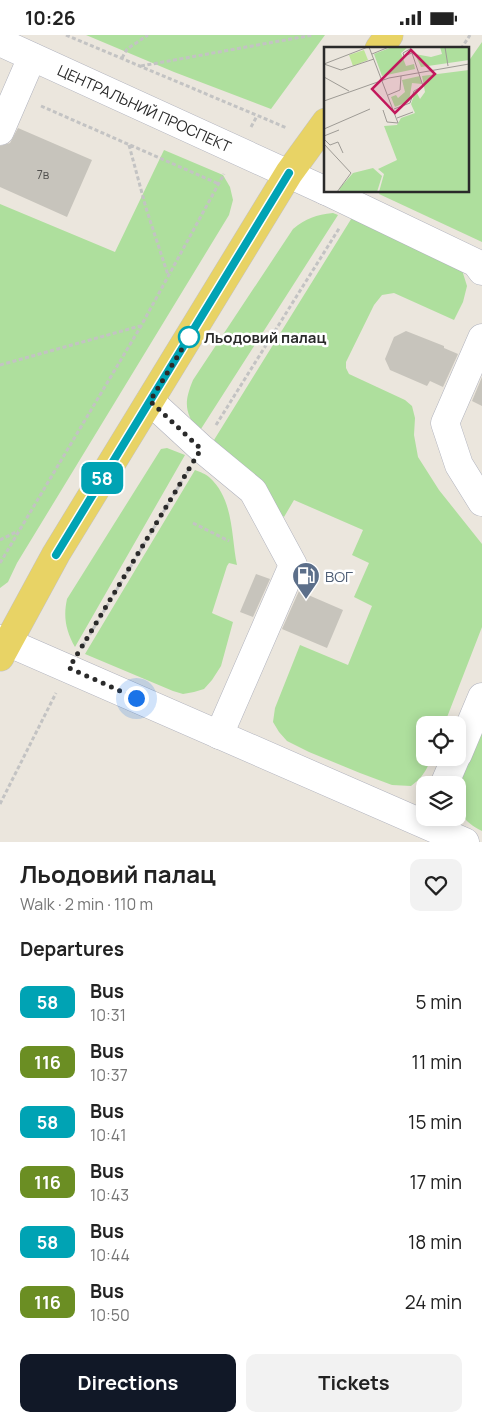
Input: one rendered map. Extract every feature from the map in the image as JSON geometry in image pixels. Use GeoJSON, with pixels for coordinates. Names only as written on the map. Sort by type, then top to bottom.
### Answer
{"type":"FeatureCollection","features":[{"type":"Feature","properties":{"kind":"main road"},"geometry":{"type":"LineString","coordinates":[[380,47],[389,35]]}},
{"type":"Feature","properties":{"kind":"main road"},"geometry":{"type":"LineString","coordinates":[[2,646],[289,173],[320,131]]}},
{"type":"Feature","properties":{"kind":"street","name":"ЦЕНТРАЛЬНИЙ ПРОСПЕКТ"},"geometry":{"type":"LineString","coordinates":[[0,42],[324,190]]}},
{"type":"Feature","properties":{"kind":"street"},"geometry":{"type":"LineString","coordinates":[[0,131],[32,57]]}},
{"type":"Feature","properties":{"kind":"street","name":"ЦЕНТРАЛЬНИЙ ПРОСПЕКТ"},"geometry":{"type":"LineString","coordinates":[[330,193],[476,263],[482,271]]}},
{"type":"Feature","properties":{"kind":"street"},"geometry":{"type":"LineString","coordinates":[[482,337],[445,423],[459,465],[482,503]]}},
{"type":"Feature","properties":{"kind":"street"},"geometry":{"type":"LineString","coordinates":[[150,401],[201,449],[253,491],[293,565],[219,735]]}},
{"type":"Feature","properties":{"kind":"street"},"geometry":{"type":"LineString","coordinates":[[2,646],[69,668],[219,735],[416,816]]}},
{"type":"Feature","properties":{"kind":"street"},"geometry":{"type":"LineString","coordinates":[[466,735],[482,697]]}},
{"type":"Feature","properties":{"kind":"street"},"geometry":{"type":"LineString","coordinates":[[438,826],[465,842]]}},
{"type":"Feature","properties":{"kind":"path"},"geometry":{"type":"LineString","coordinates":[[66,35],[122,57],[273,123]]}},
{"type":"Feature","properties":{"kind":"path"},"geometry":{"type":"LineString","coordinates":[[122,57],[127,49],[148,35]]}},
{"type":"Feature","properties":{"kind":"path"},"geometry":{"type":"LineString","coordinates":[[141,66],[313,35]]}},
{"type":"Feature","properties":{"kind":"path"},"geometry":{"type":"LineString","coordinates":[[462,47],[470,35]]}},
{"type":"Feature","properties":{"kind":"path"},"geometry":{"type":"LineString","coordinates":[[33,103],[219,184]]}},
{"type":"Feature","properties":{"kind":"path"},"geometry":{"type":"LineString","coordinates":[[0,563],[141,326],[257,116]]}},
{"type":"Feature","properties":{"kind":"path"},"geometry":{"type":"LineString","coordinates":[[129,144],[146,208],[168,275]]}},
{"type":"Feature","properties":{"kind":"path"},"geometry":{"type":"LineString","coordinates":[[0,804],[69,668],[201,449],[342,225]]}},
{"type":"Feature","properties":{"kind":"path"},"geometry":{"type":"LineString","coordinates":[[0,365],[141,326]]}},
{"type":"Feature","properties":{"kind":"path"},"geometry":{"type":"LineString","coordinates":[[193,523],[229,541]]}},
{"type":"Feature","properties":{"kind":"path"},"geometry":{"type":"LineString","coordinates":[[0,540],[19,531]]}},
{"type":"Feature","properties":{"kind":"green space"},"geometry":{"type":"Polygon","coordinates":[[[86,35],[325,35],[271,109],[174,72],[86,35]]]}},
{"type":"Feature","properties":{"kind":"green space"},"geometry":{"type":"Polygon","coordinates":[[[482,42],[482,242],[379,194],[470,193],[470,59],[482,42]]]}},
{"type":"Feature","properties":{"kind":"green space"},"geometry":{"type":"Polygon","coordinates":[[[164,150],[223,175],[230,187],[233,200],[229,215],[17,563],[8,582],[0,588],[0,204],[115,252],[164,150]]]}},
{"type":"Feature","properties":{"kind":"green space"},"geometry":{"type":"Polygon","coordinates":[[[333,213],[338,215],[199,432],[190,419],[187,407],[188,395],[193,380],[293,229],[302,222],[312,218],[333,213]]]}},
{"type":"Feature","properties":{"kind":"green space"},"geometry":{"type":"Polygon","coordinates":[[[353,216],[462,270],[467,286],[463,302],[454,320],[394,293],[382,295],[374,305],[346,362],[349,374],[405,400],[412,406],[415,418],[414,435],[418,457],[439,490],[482,544],[482,627],[447,716],[416,716],[416,766],[428,766],[422,776],[416,776],[416,782],[411,786],[392,785],[309,752],[287,741],[273,722],[275,708],[300,645],[348,665],[372,606],[354,597],[369,563],[352,555],[363,530],[294,500],[284,517],[214,440],[353,216]]]}},
{"type":"Feature","properties":{"kind":"green space"},"geometry":{"type":"Polygon","coordinates":[[[167,448],[185,455],[75,647],[66,624],[67,599],[161,449],[167,448]]]}},
{"type":"Feature","properties":{"kind":"green space"},"geometry":{"type":"Polygon","coordinates":[[[195,470],[209,477],[223,496],[230,518],[237,565],[229,563],[227,566],[212,613],[233,622],[221,666],[204,689],[183,694],[85,654],[195,470]]]}},
{"type":"Feature","properties":{"kind":"green space"},"geometry":{"type":"Polygon","coordinates":[[[482,723],[482,831],[466,820],[466,776],[462,776],[482,723]]]}},
{"type":"Feature","properties":{"kind":"building"},"geometry":{"type":"Polygon","coordinates":[[[18,128],[92,160],[67,217],[0,187],[0,146],[10,143],[18,128]]]}},
{"type":"Feature","properties":{"kind":"building"},"geometry":{"type":"Polygon","coordinates":[[[406,331],[444,346],[444,348],[458,354],[443,387],[430,381],[427,386],[390,370],[385,359],[394,337],[406,331]]]}},
{"type":"Feature","properties":{"kind":"building"},"geometry":{"type":"Polygon","coordinates":[[[482,377],[482,406],[472,401],[482,377]]]}},
{"type":"Feature","properties":{"kind":"building"},"geometry":{"type":"Polygon","coordinates":[[[256,574],[270,579],[253,617],[240,612],[256,574]]]}},
{"type":"Feature","properties":{"kind":"building"},"geometry":{"type":"Polygon","coordinates":[[[299,591],[343,610],[327,648],[282,629],[299,591]]]}},
{"type":"Feature","properties":{"kind":"bus line","name":"58"},"geometry":{"type":"LineString","coordinates":[[56,555],[289,173]]}},
{"type":"Feature","properties":{"kind":"place","name":"Льодовий палац"},"geometry":{"type":"Point","coordinates":[189,337]}},
{"type":"Feature","properties":{"kind":"place","name":"ВОГ"},"geometry":{"type":"Point","coordinates":[306,600]}},
{"type":"Feature","properties":{"kind":"route"},"geometry":{"type":"LineString","coordinates":[[136,698],[69,668],[201,449],[150,401],[189,337]]}}]}
